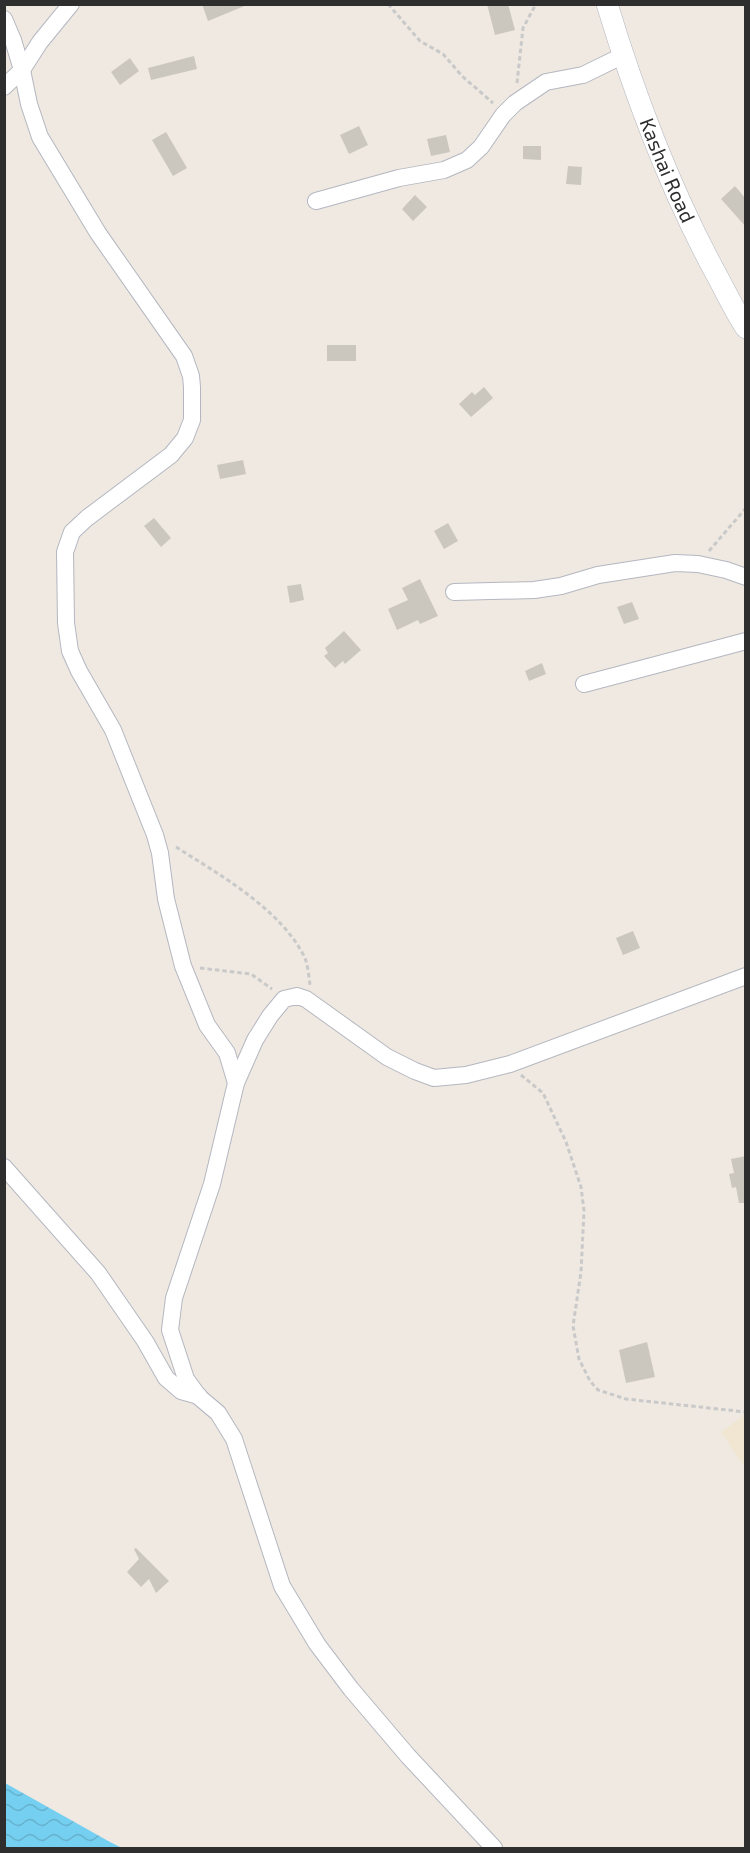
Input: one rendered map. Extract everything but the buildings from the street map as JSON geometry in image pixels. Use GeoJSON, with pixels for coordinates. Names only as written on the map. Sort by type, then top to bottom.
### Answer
{"type":"FeatureCollection","features":[{"type":"Feature","properties":{"kind":"street"},"geometry":{"type":"LineString","coordinates":[[4,87],[22,70],[40,42],[71,4]]}},
{"type":"Feature","properties":{"kind":"street","name":"Kashai Road"},"geometry":{"type":"LineString","coordinates":[[607,4],[622,56],[671,182],[699,243],[744,323]]}},
{"type":"Feature","properties":{"kind":"street"},"geometry":{"type":"LineString","coordinates":[[4,19],[22,70],[29,104],[40,137],[98,233],[184,356],[191,376],[192,420],[185,438],[171,455],[87,518],[72,532],[65,552],[66,623],[70,651],[113,730],[155,835],[160,853],[166,899],[183,966],[207,1025],[227,1053],[236,1083]]}},
{"type":"Feature","properties":{"kind":"street"},"geometry":{"type":"LineString","coordinates":[[316,201],[399,178],[444,170],[467,160],[481,147],[509,109],[546,82],[583,75],[622,56]]}},
{"type":"Feature","properties":{"kind":"street"},"geometry":{"type":"LineString","coordinates":[[454,592],[534,590],[561,586],[598,575],[675,563],[698,564],[746,577]]}},
{"type":"Feature","properties":{"kind":"street"},"geometry":{"type":"LineString","coordinates":[[584,684],[746,641]]}},
{"type":"Feature","properties":{"kind":"street"},"geometry":{"type":"LineString","coordinates":[[494,1848],[408,1756],[351,1689],[317,1644],[282,1586],[234,1439],[218,1413],[200,1397],[186,1379],[176,1355],[170,1330],[174,1298],[212,1184],[236,1083],[255,1040],[270,1016],[284,999],[297,996],[306,999],[387,1057],[434,1078],[466,1075],[508,1065],[746,976]]}},
{"type":"Feature","properties":{"kind":"street"},"geometry":{"type":"LineString","coordinates":[[4,1167],[98,1273],[145,1341],[166,1378],[181,1391],[200,1397]]}},
{"type":"Feature","properties":{"kind":"path"},"geometry":{"type":"LineString","coordinates":[[388,4],[420,41],[443,54],[462,76],[492,101],[509,109],[523,28],[536,4]]}},
{"type":"Feature","properties":{"kind":"path"},"geometry":{"type":"LineString","coordinates":[[698,564],[746,508]]}},
{"type":"Feature","properties":{"kind":"path"},"geometry":{"type":"LineString","coordinates":[[155,835],[226,879],[281,922],[306,959],[314,1005]]}},
{"type":"Feature","properties":{"kind":"path"},"geometry":{"type":"LineString","coordinates":[[183,966],[251,974],[284,999]]}},
{"type":"Feature","properties":{"kind":"path"},"geometry":{"type":"LineString","coordinates":[[508,1065],[543,1093],[566,1142],[581,1186],[584,1211],[581,1272],[573,1326],[579,1359],[590,1381],[598,1390],[626,1400],[746,1412]]}},
{"type":"Feature","properties":{"kind":"shaded area"},"geometry":{"type":"Polygon","coordinates":[[[745,1415],[745,1468],[721,1432],[745,1415]]]}},
{"type":"Feature","properties":{"kind":"water"},"geometry":{"type":"Polygon","coordinates":[[[5,1783],[110,1842],[122,1848],[5,1848],[5,1783]]]}}]}
